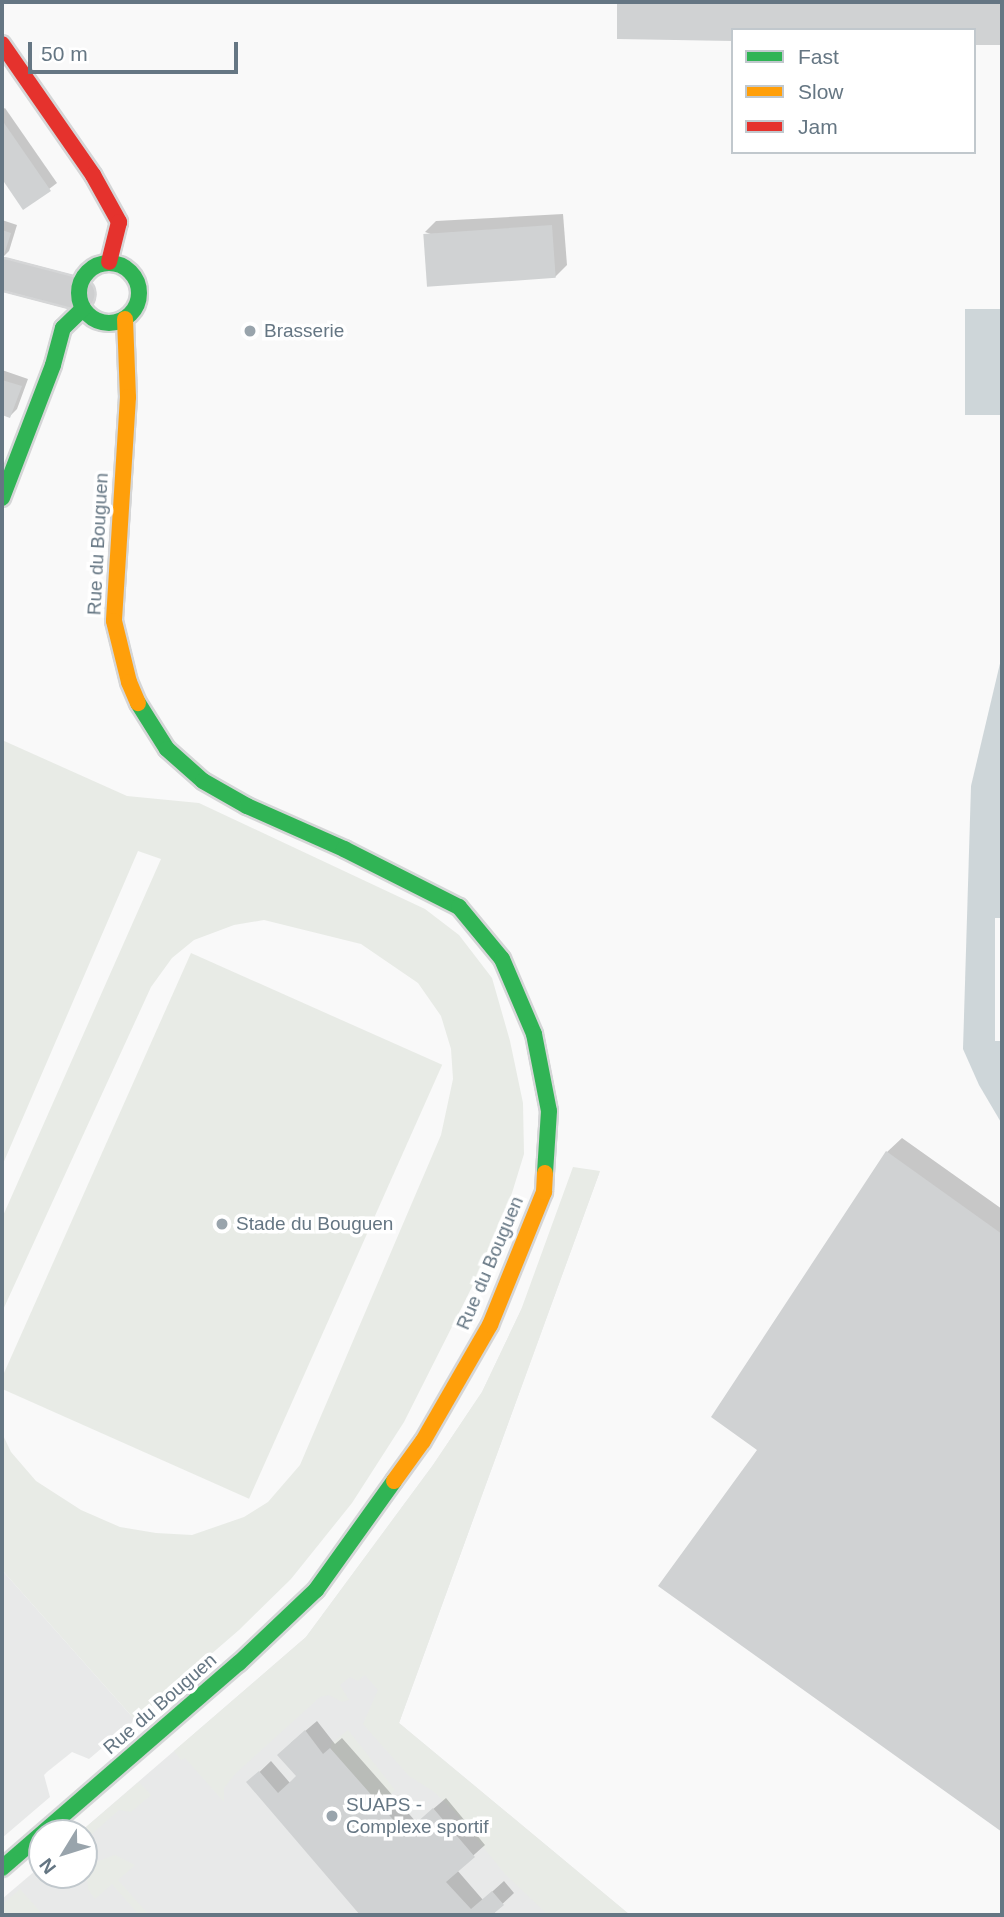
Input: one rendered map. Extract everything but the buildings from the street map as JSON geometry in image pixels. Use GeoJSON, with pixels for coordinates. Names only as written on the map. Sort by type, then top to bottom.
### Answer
{"type":"FeatureCollection","features":[{"type":"Feature","properties":{"kind":"street"},"geometry":{"type":"LineString","coordinates":[[2,44],[93,175],[119,222],[109,262]]}},
{"type":"Feature","properties":{"kind":"street"},"geometry":{"type":"LineString","coordinates":[[2,274],[81,301],[96,321],[110,324],[125,319],[138,304],[139,284],[130,270],[109,262],[91,268],[83,276],[81,301],[63,328],[53,365],[2,498]]}},
{"type":"Feature","properties":{"kind":"street","name":"Rue du Bouguen"},"geometry":{"type":"LineString","coordinates":[[2,1868],[239,1663],[316,1590],[430,1430],[490,1325],[544,1192],[550,1111],[534,1034],[502,959],[459,907],[344,849],[247,806],[203,781],[167,749],[145,717],[129,682],[114,621],[128,397],[125,319]]}},
{"type":"Feature","properties":{"kind":"shaded area"},"geometry":{"type":"Polygon","coordinates":[[[965,309],[1002,309],[1002,415],[965,415],[965,309]]]}},
{"type":"Feature","properties":{"kind":"shaded area"},"geometry":{"type":"Polygon","coordinates":[[[1002,655],[1002,1124],[979,1085],[963,1049],[971,786],[1002,655]]]}},
{"type":"Feature","properties":{"kind":"shaded area"},"geometry":{"type":"Polygon","coordinates":[[[2,740],[127,796],[199,803],[425,909],[459,935],[492,978],[510,1041],[523,1103],[524,1154],[512,1193],[473,1285],[404,1422],[352,1503],[291,1579],[239,1630],[135,1720],[2,1570],[2,1433],[11,1452],[36,1481],[81,1510],[120,1527],[192,1535],[244,1517],[268,1502],[300,1465],[441,1135],[453,1079],[451,1049],[441,1016],[418,983],[361,944],[264,920],[234,925],[194,940],[172,958],[151,987],[2,1312],[2,1218],[161,859],[138,851],[2,1166],[2,740]]]}},
{"type":"Feature","properties":{"kind":"shaded area","name":"Stade du Bouguen"},"geometry":{"type":"Polygon","coordinates":[[[191,953],[442,1065],[249,1499],[2,1389],[2,1378],[191,953]]]}},
{"type":"Feature","properties":{"kind":"shaded area"},"geometry":{"type":"Polygon","coordinates":[[[573,1167],[600,1171],[399,1723],[630,1915],[548,1915],[505,1874],[454,1811],[433,1791],[409,1776],[363,1724],[378,1690],[365,1675],[358,1681],[350,1677],[340,1685],[349,1700],[342,1702],[329,1695],[320,1697],[236,1773],[224,1788],[224,1802],[185,1758],[181,1760],[174,1751],[306,1637],[433,1465],[482,1392],[521,1310],[573,1167]]]}},
{"type":"Feature","properties":{"kind":"shaded area"},"geometry":{"type":"Polygon","coordinates":[[[600,1171],[399,1723],[630,1915],[2,1915],[2,1899],[28,1877],[28,1889],[98,1889],[98,1819],[95,1819],[306,1637],[433,1465],[482,1392],[521,1310],[600,1171]]]}},
{"type":"Feature","properties":{"kind":"shaded area"},"geometry":{"type":"Polygon","coordinates":[[[2,1570],[135,1720],[89,1759],[72,1752],[47,1772],[44,1775],[50,1797],[2,1838],[2,1570]]]}},
{"type":"Feature","properties":{"kind":"shaded area"},"geometry":{"type":"Polygon","coordinates":[[[348,1730],[395,1790],[380,1806],[331,1749],[331,1744],[348,1730]]]}},
{"type":"Feature","properties":{"kind":"shaded area"},"geometry":{"type":"Polygon","coordinates":[[[139,1782],[151,1795],[131,1812],[119,1810],[98,1829],[98,1819],[95,1819],[139,1782]]]}},
{"type":"Feature","properties":{"kind":"shaded area"},"geometry":{"type":"Polygon","coordinates":[[[115,1855],[135,1865],[118,1880],[149,1915],[139,1915],[112,1884],[95,1899],[88,1889],[98,1889],[98,1861],[115,1855]]]}},
{"type":"Feature","properties":{"kind":"shaded area"},"geometry":{"type":"Polygon","coordinates":[[[20,1889],[43,1915],[2,1915],[2,1905],[20,1889]]]}},
{"type":"Feature","properties":{"kind":"pier"},"geometry":{"type":"Polygon","coordinates":[[[995,918],[1002,918],[1002,1041],[995,1041],[995,918]]]}},
{"type":"Feature","properties":{"kind":"traffic: fast"},"geometry":{"type":"LineString","coordinates":[[103,263],[115,263],[131,271],[137,281],[139,293],[137,305],[131,315],[115,323],[103,323],[87,315],[79,299],[79,287],[87,271],[103,263]]}},
{"type":"Feature","properties":{"kind":"traffic: fast"},"geometry":{"type":"LineString","coordinates":[[2,498],[53,365],[63,328],[83,309]]}},
{"type":"Feature","properties":{"kind":"traffic: fast"},"geometry":{"type":"LineString","coordinates":[[138,703],[167,749],[203,781],[247,806],[344,849],[459,907],[502,959],[534,1034],[549,1111],[545,1173]]}},
{"type":"Feature","properties":{"kind":"traffic: fast"},"geometry":{"type":"LineString","coordinates":[[2,1868],[239,1663],[316,1590],[394,1481]]}},
{"type":"Feature","properties":{"kind":"traffic: slow"},"geometry":{"type":"LineString","coordinates":[[125,319],[128,397],[114,621],[129,682],[138,703]]}},
{"type":"Feature","properties":{"kind":"traffic: slow"},"geometry":{"type":"LineString","coordinates":[[394,1481],[423,1441],[490,1325],[544,1192],[545,1173]]}},
{"type":"Feature","properties":{"kind":"traffic: jam"},"geometry":{"type":"LineString","coordinates":[[2,44],[93,175],[119,222],[109,262]]}},
{"type":"Feature","properties":{"kind":"place","name":"Brasserie"},"geometry":{"type":"Point","coordinates":[250,331]}},
{"type":"Feature","properties":{"kind":"place","name":"Stade du Bouguen"},"geometry":{"type":"Point","coordinates":[222,1224]}},
{"type":"Feature","properties":{"kind":"place","name":"SUAPS - Complexe sportif"},"geometry":{"type":"Point","coordinates":[332,1816]}}]}
